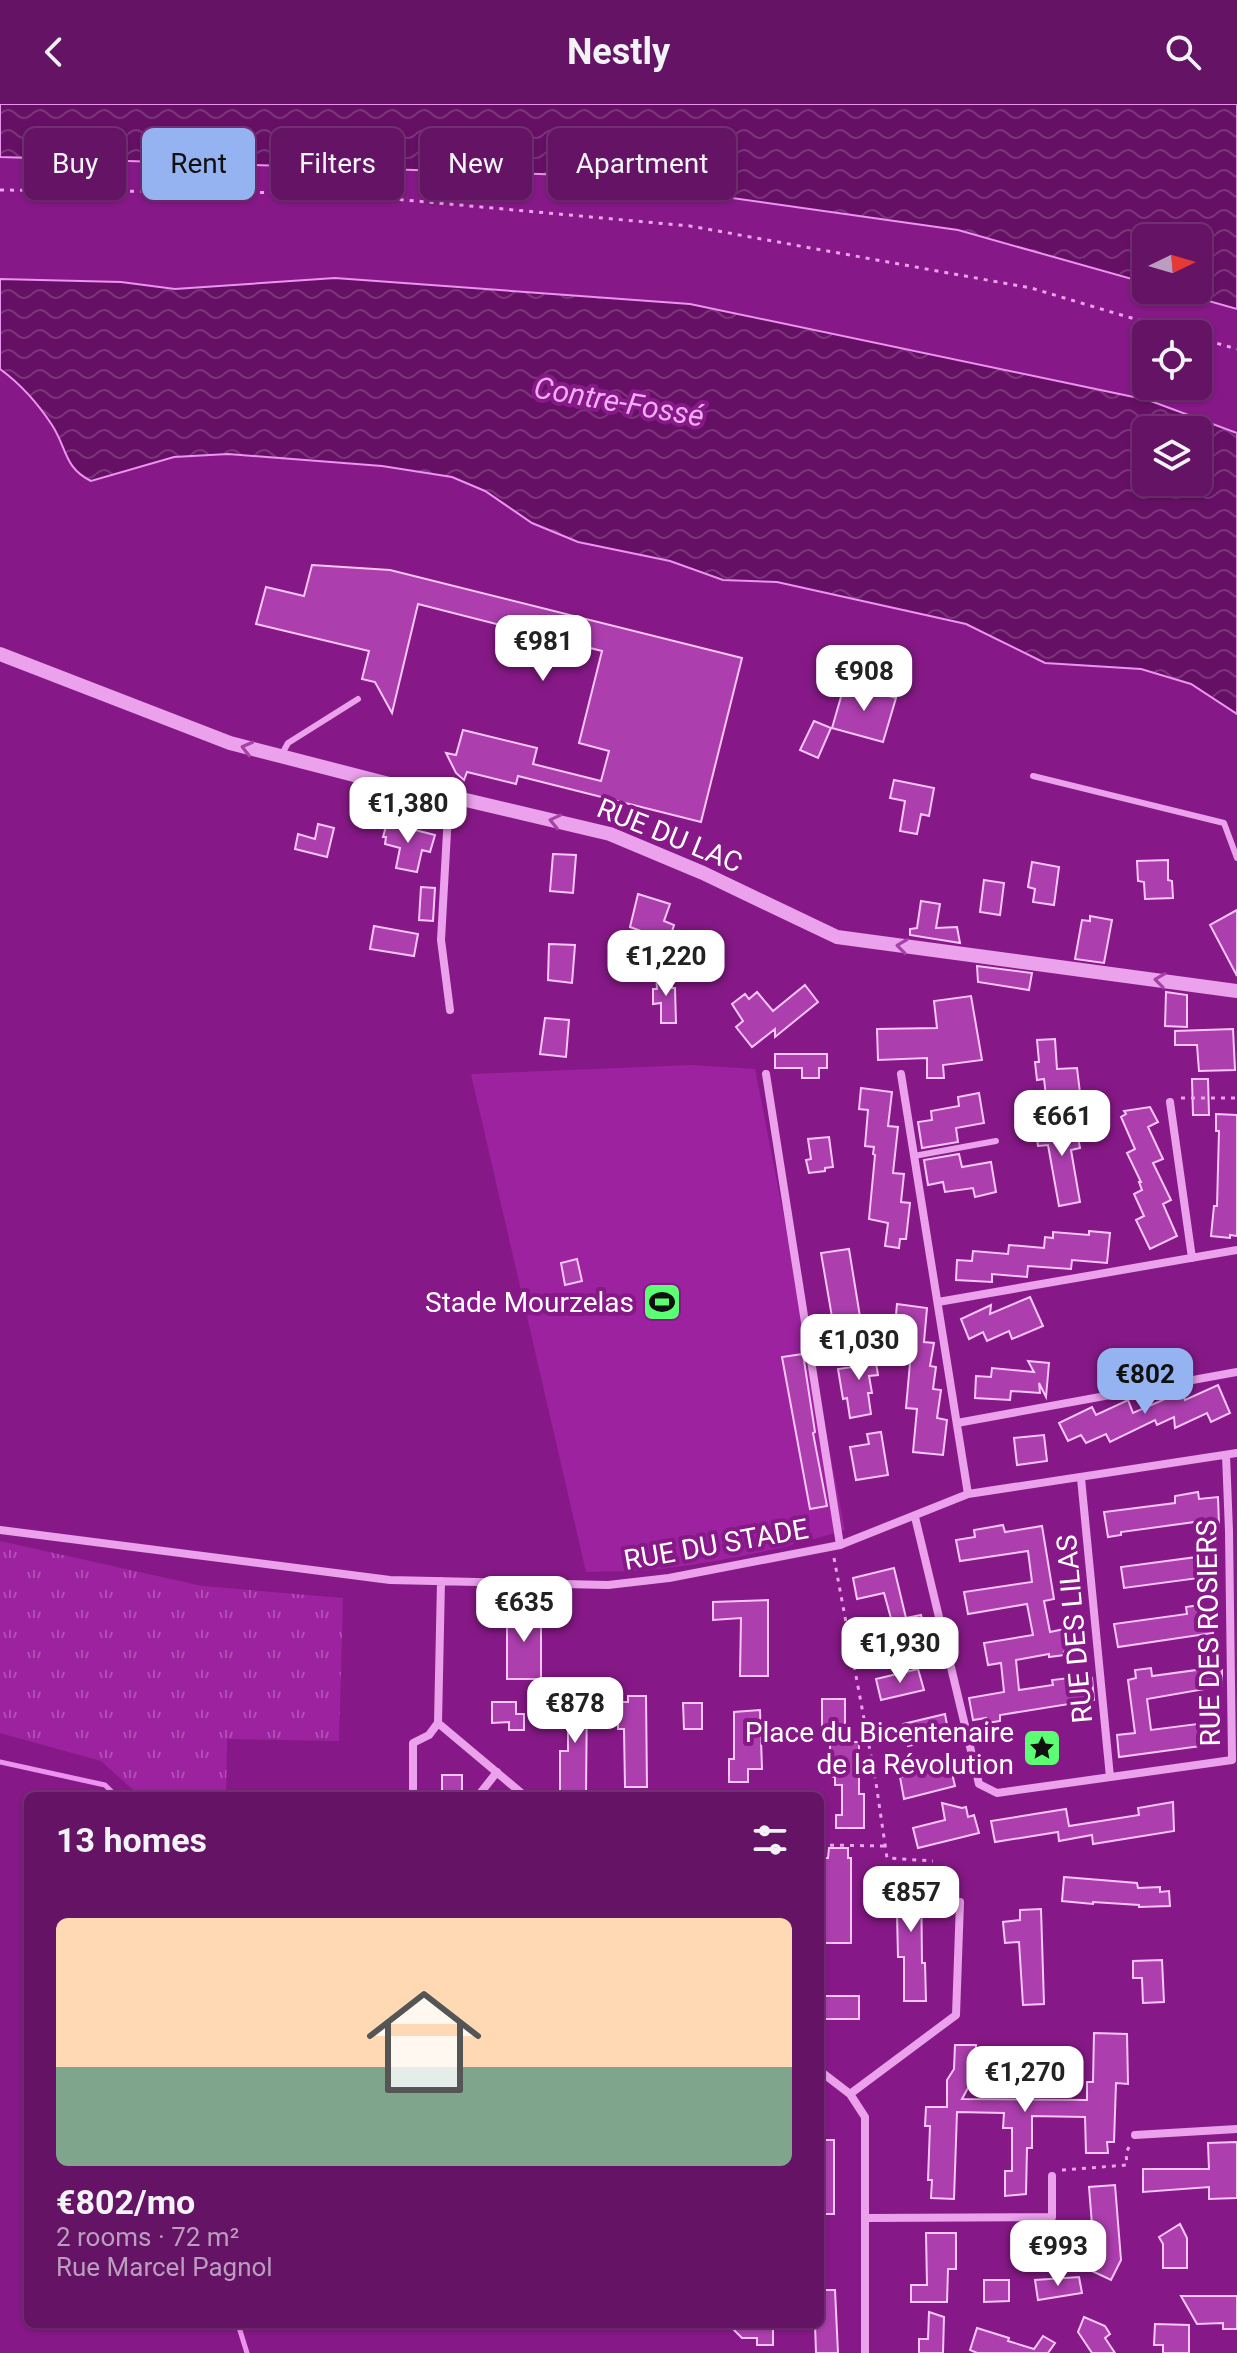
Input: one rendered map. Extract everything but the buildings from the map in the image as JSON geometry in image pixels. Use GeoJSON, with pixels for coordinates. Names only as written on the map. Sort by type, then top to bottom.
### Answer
{"type":"FeatureCollection","features":[{"type":"Feature","properties":{"kind":"street","name":"RUE DU LAC"},"geometry":{"type":"LineString","coordinates":[[0,654],[230,743],[420,792],[610,834],[703,873],[837,937],[1237,991]]}},
{"type":"Feature","properties":{"kind":"street"},"geometry":{"type":"LineString","coordinates":[[449,796],[441,940],[450,1010]]}},
{"type":"Feature","properties":{"kind":"street"},"geometry":{"type":"LineString","coordinates":[[766,1074],[836,1546]]}},
{"type":"Feature","properties":{"kind":"street"},"geometry":{"type":"LineString","coordinates":[[901,1074],[968,1494]]}},
{"type":"Feature","properties":{"kind":"street"},"geometry":{"type":"LineString","coordinates":[[1170,1102],[1192,1258]]}},
{"type":"Feature","properties":{"kind":"street"},"geometry":{"type":"LineString","coordinates":[[938,1302],[1237,1250]]}},
{"type":"Feature","properties":{"kind":"street"},"geometry":{"type":"LineString","coordinates":[[957,1423],[1237,1372]]}},
{"type":"Feature","properties":{"kind":"street","name":"RUE DU STADE"},"geometry":{"type":"LineString","coordinates":[[0,1530],[390,1580],[608,1585],[669,1578],[836,1546],[968,1494],[1237,1453]]}},
{"type":"Feature","properties":{"kind":"street","name":"RUE DES ROSIERS"},"geometry":{"type":"LineString","coordinates":[[915,1517],[979,1784],[997,1793],[1232,1760],[1233,1533],[1226,1455]]}},
{"type":"Feature","properties":{"kind":"street","name":"RUE DES LILAS"},"geometry":{"type":"LineString","coordinates":[[1081,1478],[1110,1777]]}},
{"type":"Feature","properties":{"kind":"street"},"geometry":{"type":"LineString","coordinates":[[413,1792],[413,1743],[429,1735],[438,1723],[441,1581]]}},
{"type":"Feature","properties":{"kind":"street"},"geometry":{"type":"LineString","coordinates":[[438,1723],[520,1792]]}},
{"type":"Feature","properties":{"kind":"street"},"geometry":{"type":"LineString","coordinates":[[481,1792],[497,1772]]}},
{"type":"Feature","properties":{"kind":"street"},"geometry":{"type":"LineString","coordinates":[[850,2094],[956,2015],[960,1902]]}},
{"type":"Feature","properties":{"kind":"street"},"geometry":{"type":"LineString","coordinates":[[824,2074],[850,2094],[865,2117],[865,2353]]}},
{"type":"Feature","properties":{"kind":"street"},"geometry":{"type":"LineString","coordinates":[[1135,2135],[1237,2129]]}},
{"type":"Feature","properties":{"kind":"street"},"geometry":{"type":"LineString","coordinates":[[865,2218],[1052,2217],[1052,2176]]}},
{"type":"Feature","properties":{"kind":"lane"},"geometry":{"type":"LineString","coordinates":[[281,756],[288,743],[358,699]]}},
{"type":"Feature","properties":{"kind":"lane"},"geometry":{"type":"LineString","coordinates":[[1033,776],[1224,823],[1237,858]]}},
{"type":"Feature","properties":{"kind":"lane"},"geometry":{"type":"LineString","coordinates":[[914,1156],[996,1141]]}},
{"type":"Feature","properties":{"kind":"path"},"geometry":{"type":"LineString","coordinates":[[0,190],[328,193],[690,226],[1031,288],[1138,320]]}},
{"type":"Feature","properties":{"kind":"path"},"geometry":{"type":"LineString","coordinates":[[1212,342],[1237,349]]}},
{"type":"Feature","properties":{"kind":"path"},"geometry":{"type":"LineString","coordinates":[[1170,1102],[1175,1098],[1237,1098]]}},
{"type":"Feature","properties":{"kind":"path"},"geometry":{"type":"LineString","coordinates":[[836,1546],[887,1858],[933,1861]]}},
{"type":"Feature","properties":{"kind":"path"},"geometry":{"type":"LineString","coordinates":[[824,1845],[885,1846]]}},
{"type":"Feature","properties":{"kind":"path"},"geometry":{"type":"LineString","coordinates":[[1052,2176],[1063,2169],[1127,2165],[1126,2153],[1135,2135]]}},
{"type":"Feature","properties":{"kind":"green space","name":"Stade Mourzelas"},"geometry":{"type":"Polygon","coordinates":[[[691,1065],[755,1069],[845,1530],[707,1562],[652,1570],[586,1572],[471,1074],[691,1065]]]}},
{"type":"Feature","properties":{"kind":"green space"},"geometry":{"type":"Polygon","coordinates":[[[0,1541],[202,1586],[343,1598],[339,1741],[227,1739],[226,1792],[136,1792],[101,1761],[0,1733],[0,1541]]]}},
{"type":"Feature","properties":{"kind":"water"},"geometry":{"type":"Polygon","coordinates":[[[0,104],[1237,104],[1237,309],[1212,302],[1212,224],[1132,224],[1132,279],[958,230],[736,199],[736,128],[548,128],[548,174],[532,174],[532,128],[420,128],[420,170],[404,170],[404,128],[271,128],[271,166],[255,165],[255,128],[142,128],[142,161],[126,161],[126,128],[24,128],[24,158],[0,157],[0,104]]]}},
{"type":"Feature","properties":{"kind":"water","name":"Contre-Fossé"},"geometry":{"type":"Polygon","coordinates":[[[335,278],[690,304],[1132,397],[1132,400],[1148,400],[1191,416],[1132,416],[1132,496],[1212,496],[1212,424],[1237,433],[1237,714],[1191,684],[1141,669],[1045,663],[966,624],[777,582],[723,580],[670,561],[578,542],[532,523],[485,491],[452,477],[382,466],[228,454],[174,457],[91,481],[71,464],[57,433],[35,401],[0,369],[0,279],[121,282],[175,289],[335,278]]]}},
{"type":"Feature","properties":{"kind":"waterway"},"geometry":{"type":"LineString","coordinates":[[0,1762],[105,1785],[112,1792]]}},
{"type":"Feature","properties":{"kind":"waterway"},"geometry":{"type":"LineString","coordinates":[[239,2328],[247,2353]]}},
{"type":"Feature","properties":{"kind":"place","name":"Stade Mourzelas"},"geometry":{"type":"Point","coordinates":[662,1302]}},
{"type":"Feature","properties":{"kind":"place","name":"Place du Bicentenaire de la Révolution"},"geometry":{"type":"Point","coordinates":[1042,1748]}}]}
